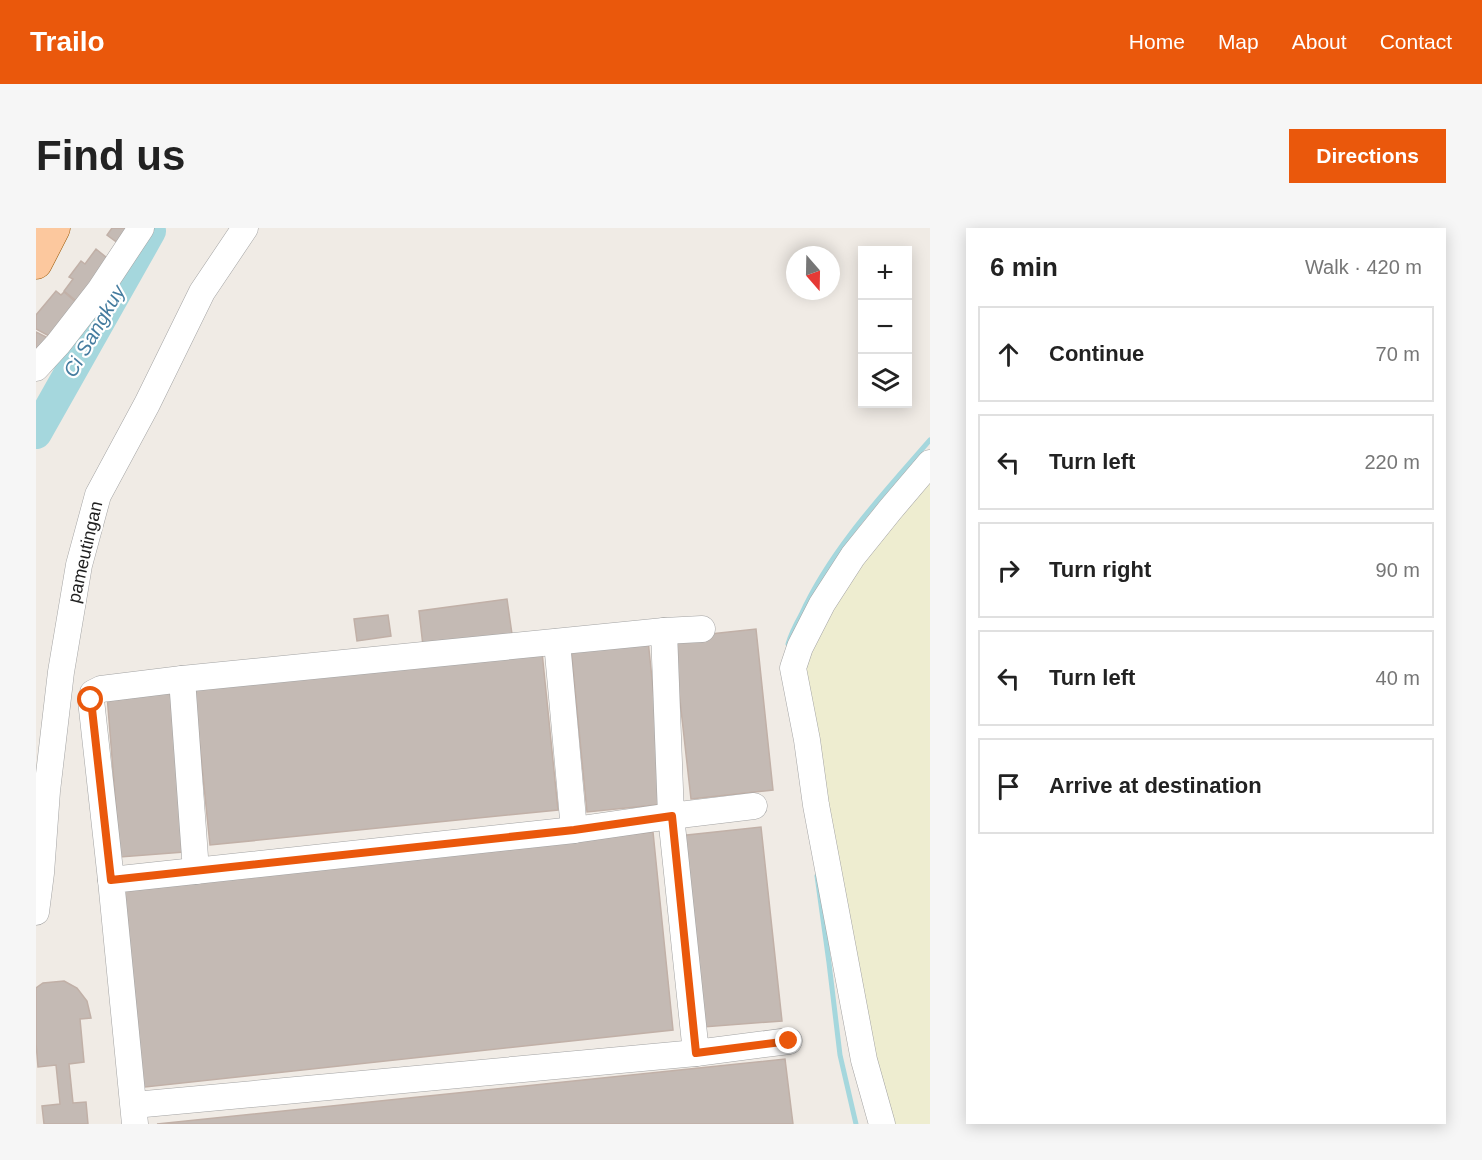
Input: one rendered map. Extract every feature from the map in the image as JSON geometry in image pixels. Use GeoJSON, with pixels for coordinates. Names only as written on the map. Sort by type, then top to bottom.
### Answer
{"type":"FeatureCollection","features":[{"type":"Feature","properties":{"kind":"main road"},"geometry":{"type":"LineString","coordinates":[[36,263],[54,228]]}},
{"type":"Feature","properties":{"kind":"street"},"geometry":{"type":"LineString","coordinates":[[36,368],[100,290],[141,228]]}},
{"type":"Feature","properties":{"kind":"street","name":"pameutingan"},"geometry":{"type":"LineString","coordinates":[[36,912],[61,672],[79,565],[98,495],[147,404],[202,292],[245,228]]}},
{"type":"Feature","properties":{"kind":"street"},"geometry":{"type":"LineString","coordinates":[[882,1124],[864,1060],[793,668],[800,647],[822,604],[854,556],[930,463]]}},
{"type":"Feature","properties":{"kind":"street"},"geometry":{"type":"LineString","coordinates":[[702,628],[182,679],[101,689],[93,693],[91,700],[134,1115],[789,1041]]}},
{"type":"Feature","properties":{"kind":"street"},"geometry":{"type":"LineString","coordinates":[[664,631],[672,816],[696,1053]]}},
{"type":"Feature","properties":{"kind":"street"},"geometry":{"type":"LineString","coordinates":[[557,642],[574,830]]}},
{"type":"Feature","properties":{"kind":"street"},"geometry":{"type":"LineString","coordinates":[[182,679],[196,871]]}},
{"type":"Feature","properties":{"kind":"street"},"geometry":{"type":"LineString","coordinates":[[111,880],[574,830],[754,806]]}},
{"type":"Feature","properties":{"kind":"green space"},"geometry":{"type":"Polygon","coordinates":[[[930,482],[930,1124],[895,1124],[876,1057],[805,669],[811,652],[833,610],[863,563],[930,482]]]}},
{"type":"Feature","properties":{"kind":"building"},"geometry":{"type":"Polygon","coordinates":[[[112,228],[127,228],[122,246],[107,235],[112,228]]]}},
{"type":"Feature","properties":{"kind":"building"},"geometry":{"type":"Polygon","coordinates":[[[96,249],[112,262],[80,304],[64,291],[73,279],[69,277],[81,261],[85,264],[96,249]]]}},
{"type":"Feature","properties":{"kind":"building"},"geometry":{"type":"Polygon","coordinates":[[[56,291],[61,295],[64,292],[77,303],[51,337],[36,329],[36,315],[56,291]]]}},
{"type":"Feature","properties":{"kind":"building"},"geometry":{"type":"Polygon","coordinates":[[[36,332],[50,339],[36,358],[36,332]]]}},
{"type":"Feature","properties":{"kind":"building"},"geometry":{"type":"Polygon","coordinates":[[[507,599],[512,634],[423,646],[419,611],[507,599]]]}},
{"type":"Feature","properties":{"kind":"building"},"geometry":{"type":"Polygon","coordinates":[[[388,615],[391,636],[357,641],[354,619],[388,615]]]}},
{"type":"Feature","properties":{"kind":"building"},"geometry":{"type":"Polygon","coordinates":[[[756,629],[773,790],[691,799],[673,638],[756,629]]]}},
{"type":"Feature","properties":{"kind":"building"},"geometry":{"type":"Polygon","coordinates":[[[648,640],[665,804],[587,812],[571,648],[648,640]]]}},
{"type":"Feature","properties":{"kind":"building"},"geometry":{"type":"Polygon","coordinates":[[[542,652],[558,810],[210,845],[194,688],[542,652]]]}},
{"type":"Feature","properties":{"kind":"building"},"geometry":{"type":"Polygon","coordinates":[[[170,690],[184,852],[120,857],[107,695],[170,690]]]}},
{"type":"Feature","properties":{"kind":"building"},"geometry":{"type":"Polygon","coordinates":[[[761,827],[782,1021],[703,1027],[678,836],[761,827]]]}},
{"type":"Feature","properties":{"kind":"building"},"geometry":{"type":"Polygon","coordinates":[[[653,832],[673,1030],[136,1088],[116,888],[653,832]]]}},
{"type":"Feature","properties":{"kind":"building"},"geometry":{"type":"Polygon","coordinates":[[[64,981],[77,988],[87,1001],[91,1018],[80,1019],[84,1062],[69,1064],[73,1103],[86,1102],[88,1124],[44,1124],[42,1106],[60,1104],[56,1065],[38,1067],[36,988],[43,983],[64,981]]]}},
{"type":"Feature","properties":{"kind":"building"},"geometry":{"type":"Polygon","coordinates":[[[785,1059],[793,1124],[157,1124],[785,1059]]]}},
{"type":"Feature","properties":{"kind":"waterway","name":"Ci Sangkuy"},"geometry":{"type":"LineString","coordinates":[[36,433],[150,231]]}},
{"type":"Feature","properties":{"kind":"waterway"},"geometry":{"type":"LineString","coordinates":[[788,644],[827,567],[876,502],[930,440]]}},
{"type":"Feature","properties":{"kind":"waterway"},"geometry":{"type":"LineString","coordinates":[[817,876],[840,1055],[856,1124]]}},
{"type":"Feature","properties":{"kind":"route"},"geometry":{"type":"LineString","coordinates":[[91,700],[111,880],[574,830],[672,816],[696,1053],[789,1041]]}}]}
